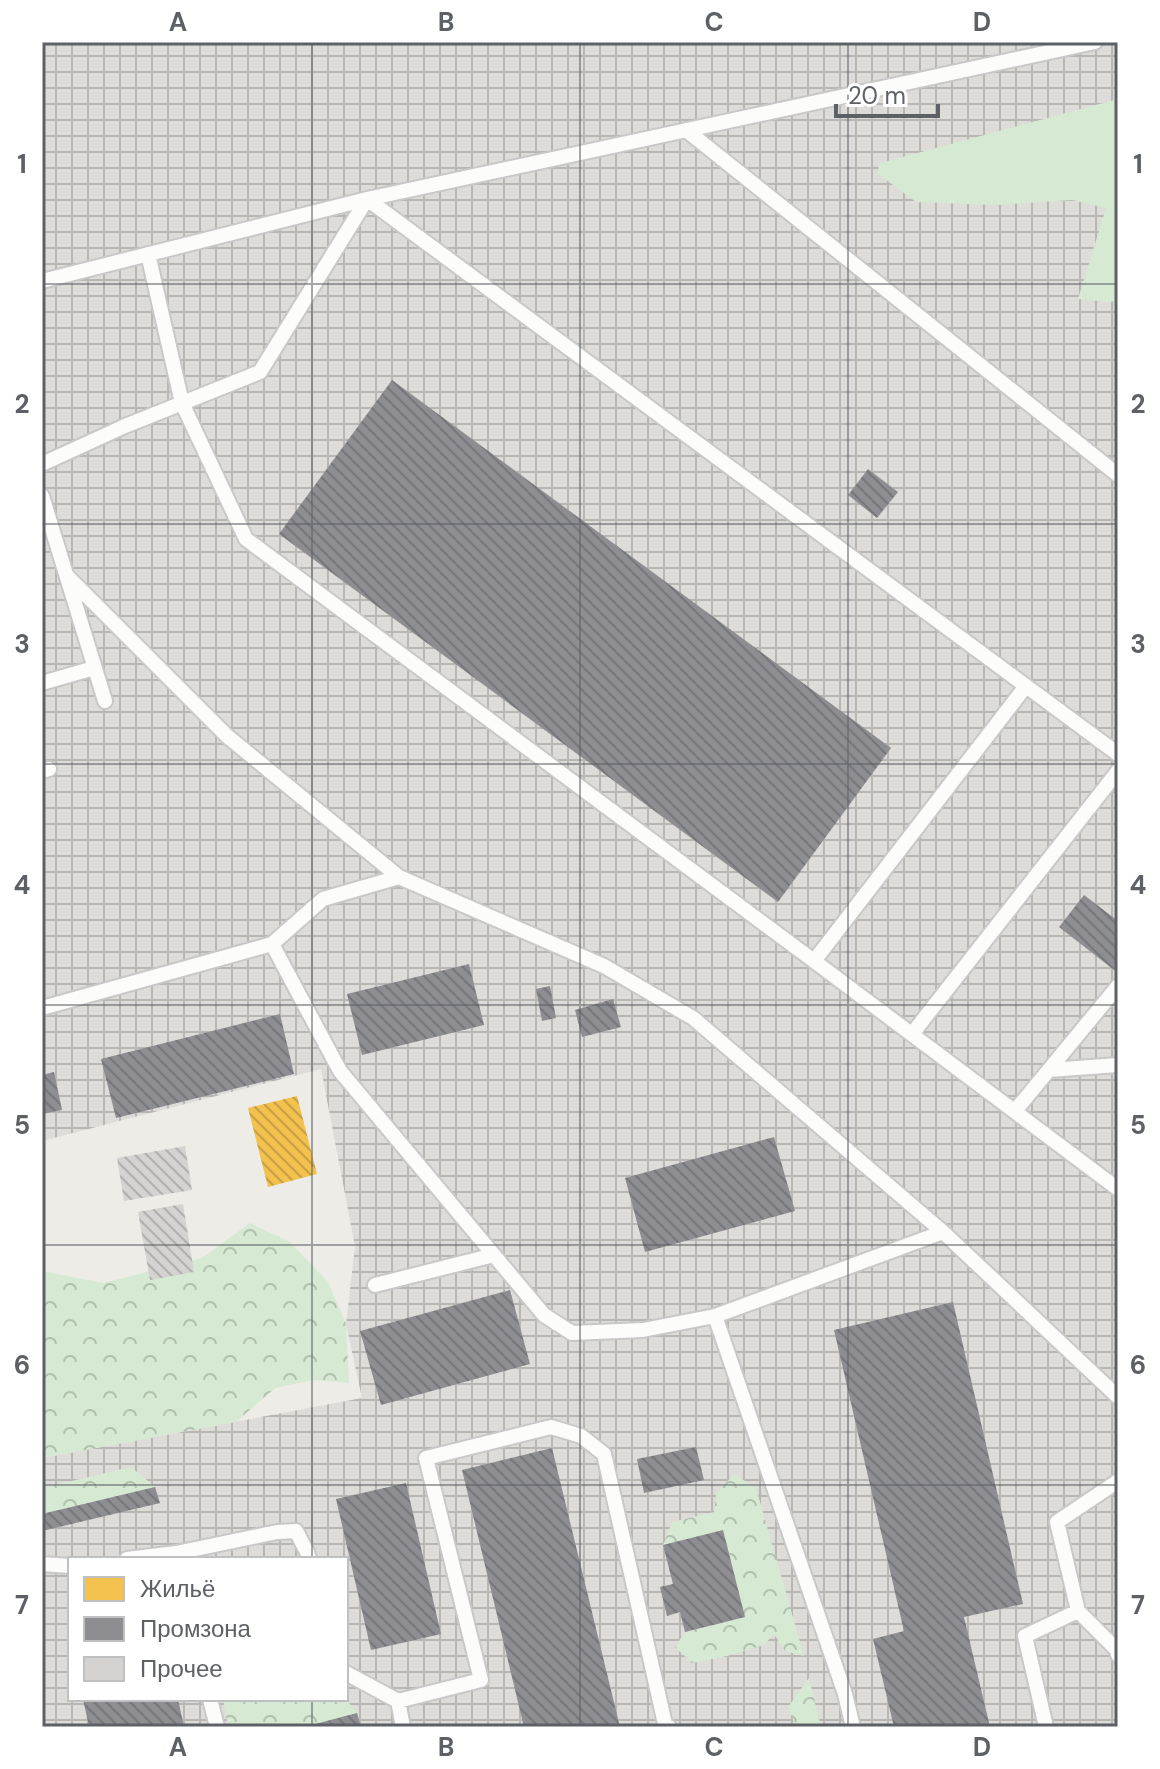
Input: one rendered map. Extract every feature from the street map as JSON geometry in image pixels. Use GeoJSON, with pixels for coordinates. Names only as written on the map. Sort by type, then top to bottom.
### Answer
{"type":"FeatureCollection","features":[{"type":"Feature","properties":{"kind":"lane"},"geometry":{"type":"LineString","coordinates":[[42,281],[367,199],[1095,42]]}},
{"type":"Feature","properties":{"kind":"lane"},"geometry":{"type":"LineString","coordinates":[[686,130],[1118,475]]}},
{"type":"Feature","properties":{"kind":"lane"},"geometry":{"type":"LineString","coordinates":[[42,464],[125,426],[260,372],[367,199]]}},
{"type":"Feature","properties":{"kind":"lane"},"geometry":{"type":"LineString","coordinates":[[367,199],[1118,754]]}},
{"type":"Feature","properties":{"kind":"lane"},"geometry":{"type":"LineString","coordinates":[[148,254],[182,403],[246,539],[1118,1189]]}},
{"type":"Feature","properties":{"kind":"lane"},"geometry":{"type":"LineString","coordinates":[[42,496],[105,701]]}},
{"type":"Feature","properties":{"kind":"lane"},"geometry":{"type":"LineString","coordinates":[[67,576],[227,736],[399,877],[604,966],[693,1018],[943,1232],[1118,1397]]}},
{"type":"Feature","properties":{"kind":"lane"},"geometry":{"type":"LineString","coordinates":[[42,683],[94,668]]}},
{"type":"Feature","properties":{"kind":"lane"},"geometry":{"type":"LineString","coordinates":[[814,961],[1026,686]]}},
{"type":"Feature","properties":{"kind":"lane"},"geometry":{"type":"LineString","coordinates":[[912,1034],[1118,771]]}},
{"type":"Feature","properties":{"kind":"lane"},"geometry":{"type":"LineString","coordinates":[[42,1008],[272,944],[323,899],[399,877]]}},
{"type":"Feature","properties":{"kind":"lane"},"geometry":{"type":"LineString","coordinates":[[272,944],[340,1071],[544,1315],[572,1333],[643,1330],[715,1316],[943,1232]]}},
{"type":"Feature","properties":{"kind":"lane"},"geometry":{"type":"LineString","coordinates":[[1015,1111],[1118,986]]}},
{"type":"Feature","properties":{"kind":"lane"},"geometry":{"type":"LineString","coordinates":[[1049,1070],[1118,1065]]}},
{"type":"Feature","properties":{"kind":"lane"},"geometry":{"type":"LineString","coordinates":[[375,1285],[494,1255]]}},
{"type":"Feature","properties":{"kind":"lane"},"geometry":{"type":"LineString","coordinates":[[715,1316],[845,1694],[853,1727]]}},
{"type":"Feature","properties":{"kind":"lane"},"geometry":{"type":"LineString","coordinates":[[348,1674],[398,1701],[481,1680],[426,1458],[551,1427],[581,1436],[604,1454],[665,1724],[669,1727]]}},
{"type":"Feature","properties":{"kind":"lane"},"geometry":{"type":"LineString","coordinates":[[1118,1481],[1057,1522],[1078,1611],[1117,1650],[1118,1655]]}},
{"type":"Feature","properties":{"kind":"lane"},"geometry":{"type":"LineString","coordinates":[[176,1556],[277,1532],[296,1531],[308,1557]]}},
{"type":"Feature","properties":{"kind":"lane"},"geometry":{"type":"LineString","coordinates":[[42,1564],[68,1566]]}},
{"type":"Feature","properties":{"kind":"lane"},"geometry":{"type":"LineString","coordinates":[[1046,1727],[1025,1636],[1078,1611]]}},
{"type":"Feature","properties":{"kind":"lane"},"geometry":{"type":"LineString","coordinates":[[210,1701],[217,1727]]}},
{"type":"Feature","properties":{"kind":"lane"},"geometry":{"type":"LineString","coordinates":[[398,1701],[403,1727]]}},
{"type":"Feature","properties":{"kind":"shaded area"},"geometry":{"type":"Polygon","coordinates":[[[42,42],[1118,42],[1118,1727],[42,1727],[42,1458],[362,1398],[346,1324],[355,1246],[321,1069],[42,1141],[42,42]]]}},
{"type":"Feature","properties":{"kind":"green space"},"geometry":{"type":"Polygon","coordinates":[[[1118,99],[1118,300],[1078,299],[1106,208],[1072,200],[996,205],[916,202],[877,173],[880,163],[1118,99]]]}},
{"type":"Feature","properties":{"kind":"green space"},"geometry":{"type":"Polygon","coordinates":[[[250,1223],[290,1242],[328,1282],[346,1324],[349,1383],[314,1380],[275,1388],[236,1422],[42,1458],[42,1271],[103,1283],[202,1258],[250,1223]]]}},
{"type":"Feature","properties":{"kind":"green space"},"geometry":{"type":"Polygon","coordinates":[[[131,1467],[155,1487],[42,1514],[42,1488],[131,1467]]]}},
{"type":"Feature","properties":{"kind":"green space"},"geometry":{"type":"Polygon","coordinates":[[[734,1474],[756,1488],[804,1656],[785,1651],[774,1634],[764,1645],[692,1663],[675,1647],[685,1632],[745,1617],[723,1530],[663,1545],[672,1522],[714,1512],[716,1494],[734,1474]]]}},
{"type":"Feature","properties":{"kind":"green space"},"geometry":{"type":"Polygon","coordinates":[[[809,1678],[821,1727],[796,1727],[788,1707],[809,1678]]]}},
{"type":"Feature","properties":{"kind":"green space"},"geometry":{"type":"Polygon","coordinates":[[[223,1701],[348,1701],[357,1713],[304,1727],[228,1727],[223,1701]]]}},
{"type":"Feature","properties":{"kind":"building: Жильё"},"geometry":{"type":"Polygon","coordinates":[[[297,1096],[317,1174],[268,1187],[248,1108],[297,1096]]]}},
{"type":"Feature","properties":{"kind":"building: Промзона"},"geometry":{"type":"Polygon","coordinates":[[[392,380],[891,748],[778,902],[279,534],[392,380]]]}},
{"type":"Feature","properties":{"kind":"building: Промзона"},"geometry":{"type":"Polygon","coordinates":[[[868,469],[898,492],[877,518],[848,495],[868,469]]]}},
{"type":"Feature","properties":{"kind":"building: Промзона"},"geometry":{"type":"Polygon","coordinates":[[[1084,895],[1118,921],[1118,973],[1059,927],[1084,895]]]}},
{"type":"Feature","properties":{"kind":"building: Промзона"},"geometry":{"type":"Polygon","coordinates":[[[469,964],[484,1025],[362,1055],[347,994],[469,964]]]}},
{"type":"Feature","properties":{"kind":"building: Промзона"},"geometry":{"type":"Polygon","coordinates":[[[550,986],[556,1018],[542,1021],[536,989],[550,986]]]}},
{"type":"Feature","properties":{"kind":"building: Промзона"},"geometry":{"type":"Polygon","coordinates":[[[613,999],[621,1027],[582,1037],[575,1010],[613,999]]]}},
{"type":"Feature","properties":{"kind":"building: Промзона"},"geometry":{"type":"Polygon","coordinates":[[[280,1014],[294,1074],[116,1118],[101,1059],[280,1014]]]}},
{"type":"Feature","properties":{"kind":"building: Промзона"},"geometry":{"type":"Polygon","coordinates":[[[54,1072],[62,1110],[42,1114],[42,1075],[54,1072]]]}},
{"type":"Feature","properties":{"kind":"building: Промзона"},"geometry":{"type":"Polygon","coordinates":[[[774,1137],[795,1211],[645,1252],[625,1178],[774,1137]]]}},
{"type":"Feature","properties":{"kind":"building: Промзона"},"geometry":{"type":"Polygon","coordinates":[[[510,1290],[530,1364],[381,1405],[360,1331],[510,1290]]]}},
{"type":"Feature","properties":{"kind":"building: Промзона"},"geometry":{"type":"Polygon","coordinates":[[[953,1302],[1023,1604],[964,1617],[990,1727],[894,1727],[873,1639],[904,1631],[834,1330],[953,1302]]]}},
{"type":"Feature","properties":{"kind":"building: Промзона"},"geometry":{"type":"Polygon","coordinates":[[[696,1447],[704,1480],[644,1493],[637,1459],[696,1447]]]}},
{"type":"Feature","properties":{"kind":"building: Промзона"},"geometry":{"type":"Polygon","coordinates":[[[552,1448],[620,1727],[524,1727],[462,1470],[552,1448]]]}},
{"type":"Feature","properties":{"kind":"building: Промзона"},"geometry":{"type":"Polygon","coordinates":[[[406,1483],[441,1634],[371,1650],[336,1499],[406,1483]]]}},
{"type":"Feature","properties":{"kind":"building: Промзона"},"geometry":{"type":"Polygon","coordinates":[[[155,1487],[160,1503],[42,1531],[42,1514],[155,1487]]]}},
{"type":"Feature","properties":{"kind":"building: Промзона"},"geometry":{"type":"Polygon","coordinates":[[[723,1530],[745,1617],[685,1632],[680,1612],[667,1616],[660,1587],[673,1584],[663,1545],[723,1530]]]}},
{"type":"Feature","properties":{"kind":"building: Промзона"},"geometry":{"type":"Polygon","coordinates":[[[83,1701],[178,1701],[184,1727],[89,1727],[83,1701]]]}},
{"type":"Feature","properties":{"kind":"building: Промзона"},"geometry":{"type":"Polygon","coordinates":[[[357,1713],[361,1727],[308,1727],[308,1726],[357,1713]]]}},
{"type":"Feature","properties":{"kind":"building: Прочее"},"geometry":{"type":"Polygon","coordinates":[[[185,1146],[192,1190],[124,1201],[117,1158],[185,1146]]]}},
{"type":"Feature","properties":{"kind":"building: Прочее"},"geometry":{"type":"Polygon","coordinates":[[[183,1204],[194,1272],[150,1280],[138,1212],[183,1204]]]}}]}
